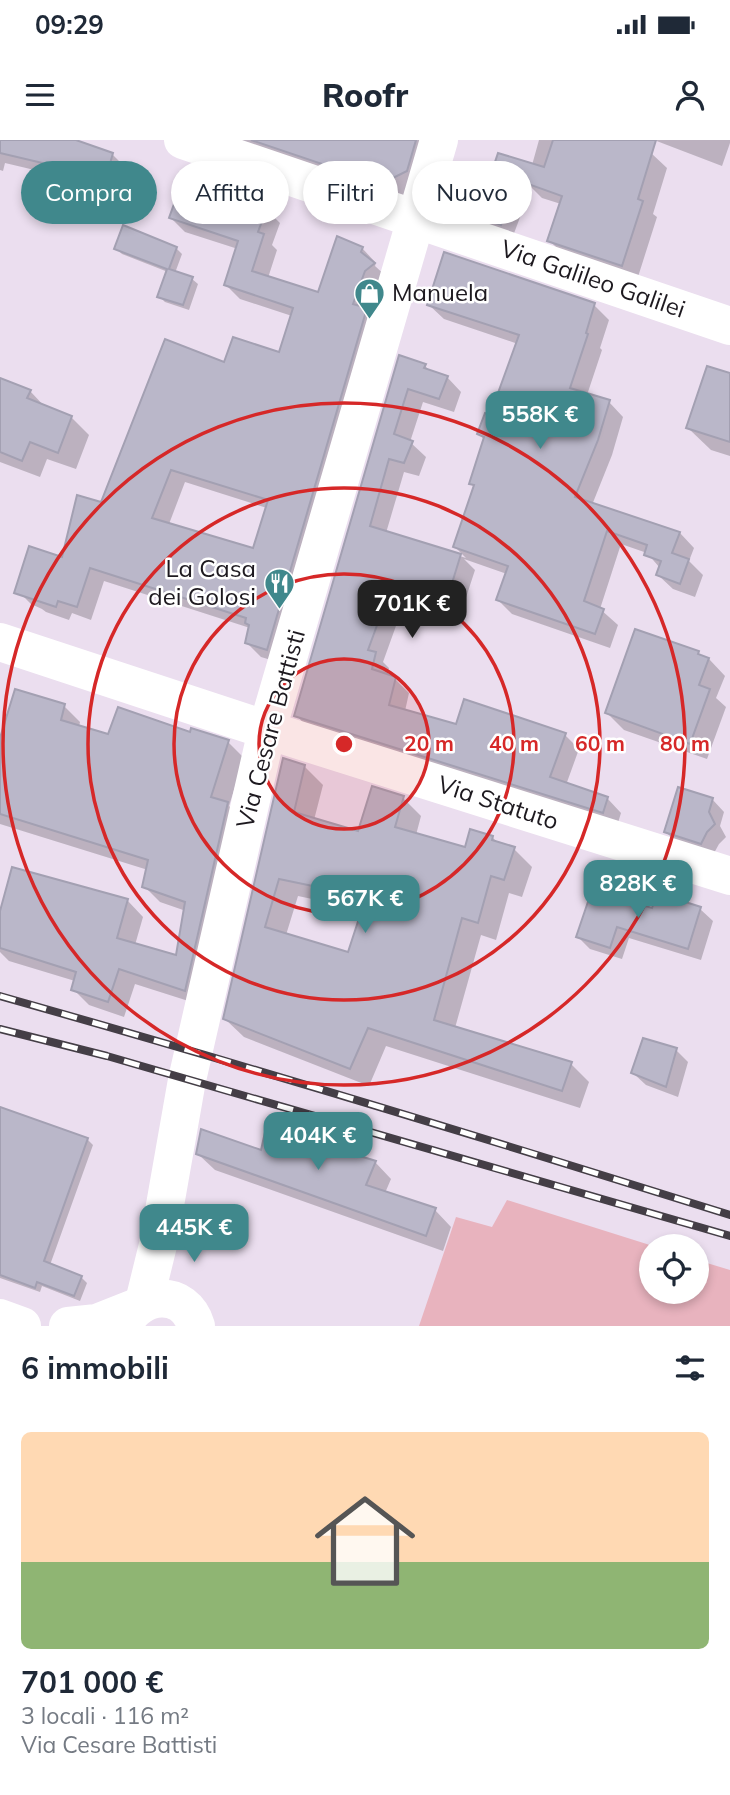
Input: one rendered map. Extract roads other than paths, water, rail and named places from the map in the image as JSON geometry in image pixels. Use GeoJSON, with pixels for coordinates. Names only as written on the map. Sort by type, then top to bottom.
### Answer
{"type":"FeatureCollection","features":[{"type":"Feature","properties":{"kind":"street","name":"Via Galileo Galilei"},"geometry":{"type":"LineString","coordinates":[[183,140],[412,218]]}},
{"type":"Feature","properties":{"kind":"street","name":"Via Cesare Battisti"},"geometry":{"type":"LineString","coordinates":[[433,161],[439,140]]}},
{"type":"Feature","properties":{"kind":"street","name":"Via Cesare Battisti"},"geometry":{"type":"LineString","coordinates":[[155,1313],[158,1245],[187,1080],[267,730],[415,224]]}},
{"type":"Feature","properties":{"kind":"street","name":"Via Galileo Galilei"},"geometry":{"type":"LineString","coordinates":[[431,224],[730,326]]}},
{"type":"Feature","properties":{"kind":"street","name":"Via Statuto"},"geometry":{"type":"LineString","coordinates":[[0,642],[267,730],[730,876]]}},
{"type":"Feature","properties":{"kind":"street"},"geometry":{"type":"LineString","coordinates":[[68,1326],[155,1313]]}},
{"type":"Feature","properties":{"kind":"street"},"geometry":{"type":"LineString","coordinates":[[0,1318],[22,1326]]}},
{"type":"Feature","properties":{"kind":"railway"},"geometry":{"type":"LineString","coordinates":[[0,996],[366,1103],[730,1215]]}},
{"type":"Feature","properties":{"kind":"railway"},"geometry":{"type":"LineString","coordinates":[[0,1029],[107,1056],[730,1236]]}},
{"type":"Feature","properties":{"kind":"place","name":"Manuela"},"geometry":{"type":"Point","coordinates":[369,320]}},
{"type":"Feature","properties":{"kind":"place","name":"La Casa dei Golosi"},"geometry":{"type":"Point","coordinates":[279,610]}}]}
